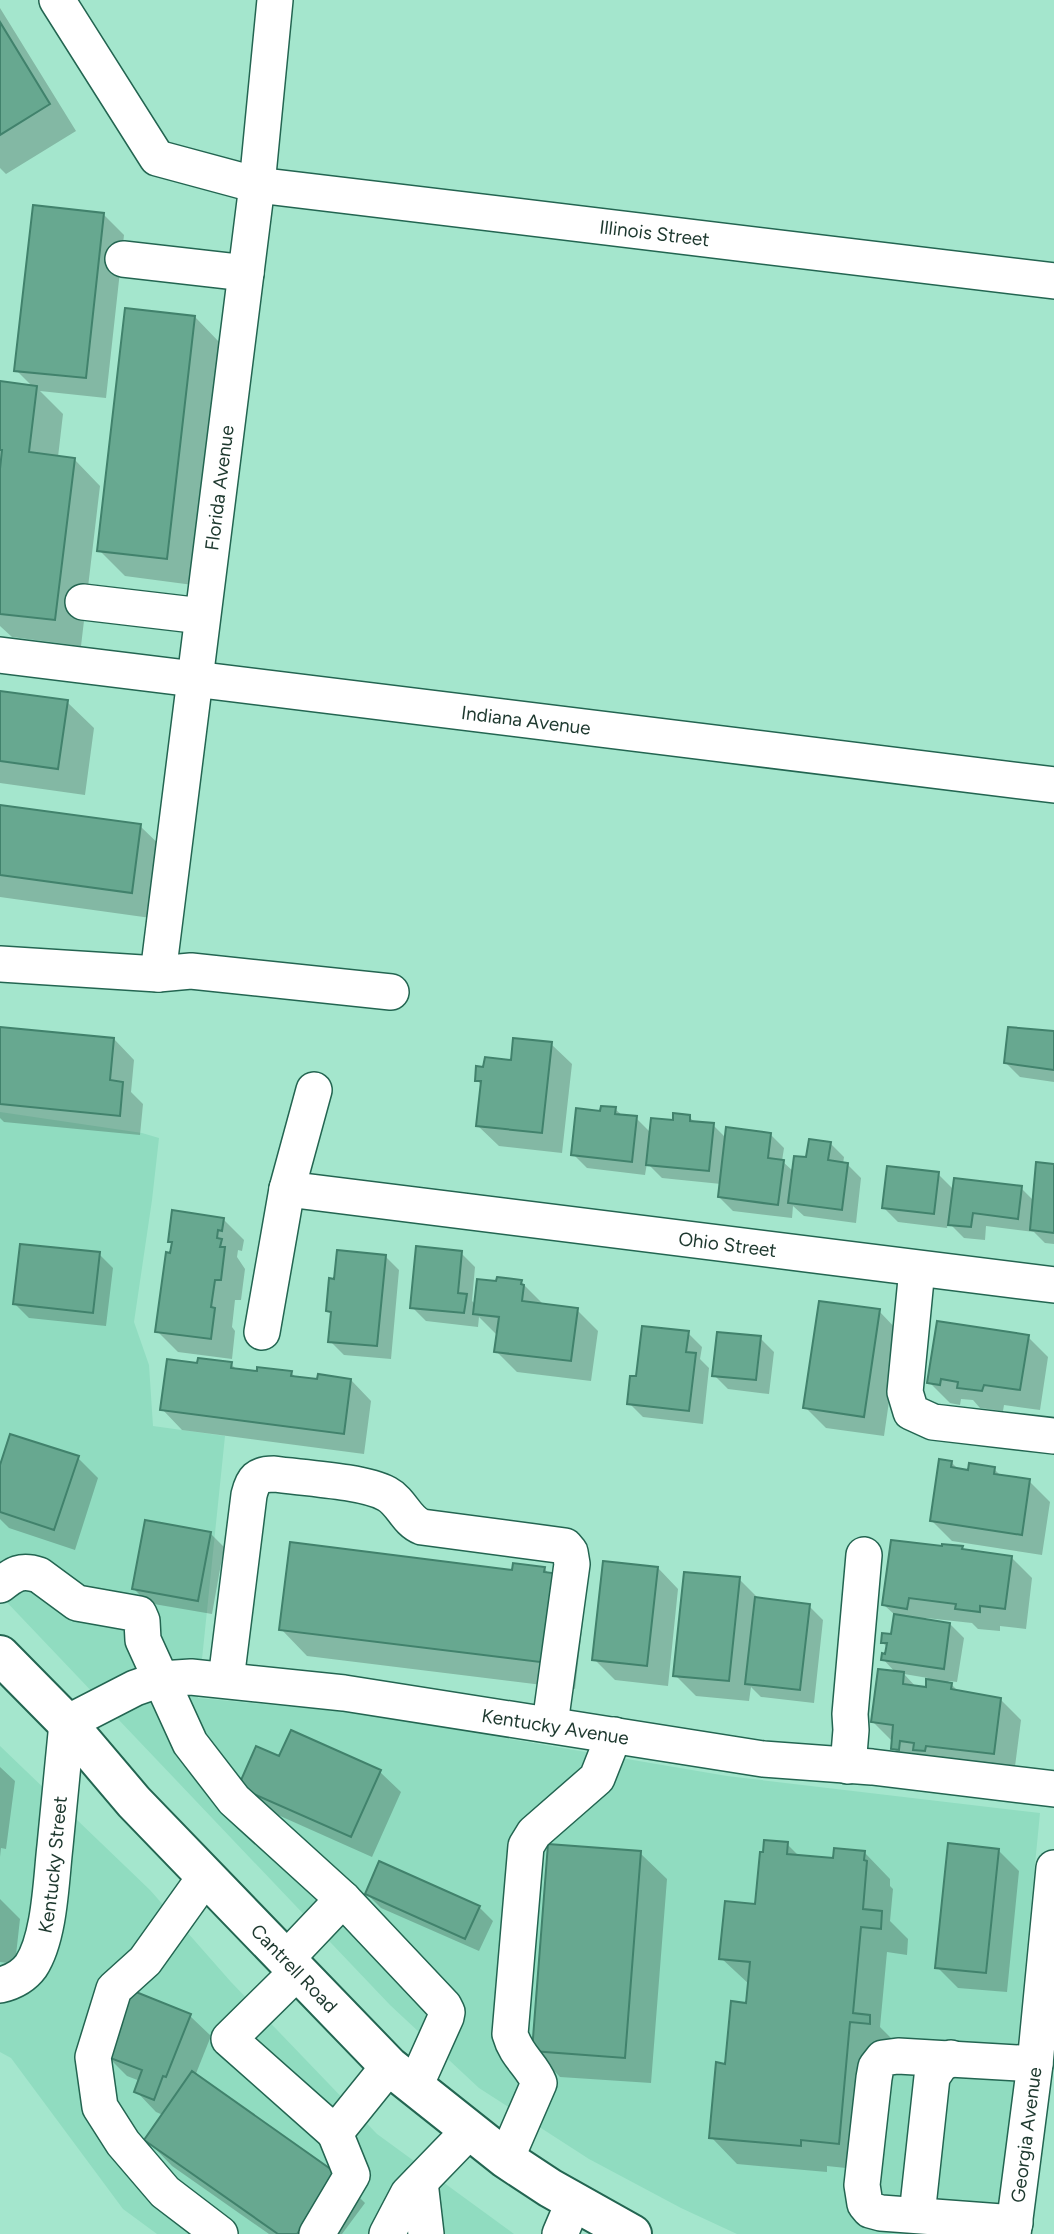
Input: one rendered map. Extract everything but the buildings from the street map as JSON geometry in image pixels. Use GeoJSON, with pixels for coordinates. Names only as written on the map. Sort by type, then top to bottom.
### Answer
{"type":"FeatureCollection","features":[{"type":"Feature","properties":{"kind":"main road","name":"Cantrell Road"},"geometry":{"type":"LineString","coordinates":[[0,1655],[67,1723],[134,1802],[205,1877],[402,2076],[506,2159],[567,2218],[632,2234]]}},
{"type":"Feature","properties":{"kind":"street","name":"Illinois Street"},"geometry":{"type":"LineString","coordinates":[[57,0],[157,158],[257,185],[1054,281]]}},
{"type":"Feature","properties":{"kind":"street","name":"Florida Avenue"},"geometry":{"type":"LineString","coordinates":[[158,974],[257,185],[275,0]]}},
{"type":"Feature","properties":{"kind":"street"},"geometry":{"type":"LineString","coordinates":[[123,259],[246,274]]}},
{"type":"Feature","properties":{"kind":"street"},"geometry":{"type":"LineString","coordinates":[[83,602],[202,616]]}},
{"type":"Feature","properties":{"kind":"street","name":"Indiana Avenue"},"geometry":{"type":"LineString","coordinates":[[0,655],[1054,785]]}},
{"type":"Feature","properties":{"kind":"street"},"geometry":{"type":"LineString","coordinates":[[0,964],[158,974],[191,971],[391,992]]}},
{"type":"Feature","properties":{"kind":"street"},"geometry":{"type":"LineString","coordinates":[[262,1332],[288,1189],[314,1090]]}},
{"type":"Feature","properties":{"kind":"street","name":"Ohio Street"},"geometry":{"type":"LineString","coordinates":[[288,1189],[1054,1285]]}},
{"type":"Feature","properties":{"kind":"street"},"geometry":{"type":"LineString","coordinates":[[917,1269],[905,1392],[911,1412],[933,1422],[1054,1436]]}},
{"type":"Feature","properties":{"kind":"street"},"geometry":{"type":"LineString","coordinates":[[226,1680],[249,1495],[254,1478],[261,1474],[274,1474],[378,1489],[394,1498],[413,1521],[422,1527],[565,1546],[570,1552],[572,1564],[550,1724]]}},
{"type":"Feature","properties":{"kind":"street"},"geometry":{"type":"LineString","coordinates":[[848,1766],[864,1555]]}},
{"type":"Feature","properties":{"kind":"street"},"geometry":{"type":"LineString","coordinates":[[0,1585],[18,1572],[31,1572],[39,1575],[77,1604],[139,1614],[142,1635],[190,1743],[234,1800],[343,1899],[440,2001],[447,2012],[402,2076],[335,2133]]}},
{"type":"Feature","properties":{"kind":"street","name":"Kentucky Avenue"},"geometry":{"type":"LineString","coordinates":[[67,1723],[135,1688],[161,1679],[191,1677],[344,1693],[762,1759],[1054,1789]]}},
{"type":"Feature","properties":{"kind":"street","name":"Kentucky Street"},"geometry":{"type":"LineString","coordinates":[[0,1985],[22,1976],[31,1965],[40,1945],[49,1900],[67,1723]]}},
{"type":"Feature","properties":{"kind":"street"},"geometry":{"type":"LineString","coordinates":[[506,2159],[539,2083],[517,2053],[510,2034],[526,1846],[534,1833],[597,1778],[614,1735]]}},
{"type":"Feature","properties":{"kind":"street","name":"Georgia Avenue"},"geometry":{"type":"LineString","coordinates":[[1014,2229],[1042,2048],[1054,1868]]}},
{"type":"Feature","properties":{"kind":"street"},"geometry":{"type":"LineString","coordinates":[[205,1877],[145,1961],[114,1989],[93,2057],[100,2107],[123,2143],[166,2192],[220,2234]]}},
{"type":"Feature","properties":{"kind":"street"},"geometry":{"type":"LineString","coordinates":[[317,2234],[352,2175],[335,2133],[229,2039],[292,1965],[343,1899]]}},
{"type":"Feature","properties":{"kind":"street"},"geometry":{"type":"LineString","coordinates":[[1014,2229],[870,2210],[865,2204],[862,2185],[874,2078],[876,2067],[883,2058],[951,2058],[1042,2048]]}},
{"type":"Feature","properties":{"kind":"street"},"geometry":{"type":"LineString","coordinates":[[917,2215],[932,2077],[940,2065],[951,2058]]}},
{"type":"Feature","properties":{"kind":"street"},"geometry":{"type":"LineString","coordinates":[[387,2234],[408,2194],[469,2131]]}},
{"type":"Feature","properties":{"kind":"street"},"geometry":{"type":"LineString","coordinates":[[420,2182],[426,2234]]}},
{"type":"Feature","properties":{"kind":"shaded area"},"geometry":{"type":"Polygon","coordinates":[[[0,1112],[142,1133],[159,1138],[134,1322],[149,1365],[153,1426],[225,1436],[198,1698],[357,1713],[727,1776],[1040,1813],[999,2234],[737,2234],[681,2208],[589,2159],[479,2088],[390,2005],[0,1595],[0,1112]]]}},
{"type":"Feature","properties":{"kind":"shaded area"},"geometry":{"type":"Polygon","coordinates":[[[0,1746],[150,1890],[231,1982],[377,2134],[514,2234],[157,2234],[123,2209],[11,2058],[0,2052],[0,1746]]]}}]}
